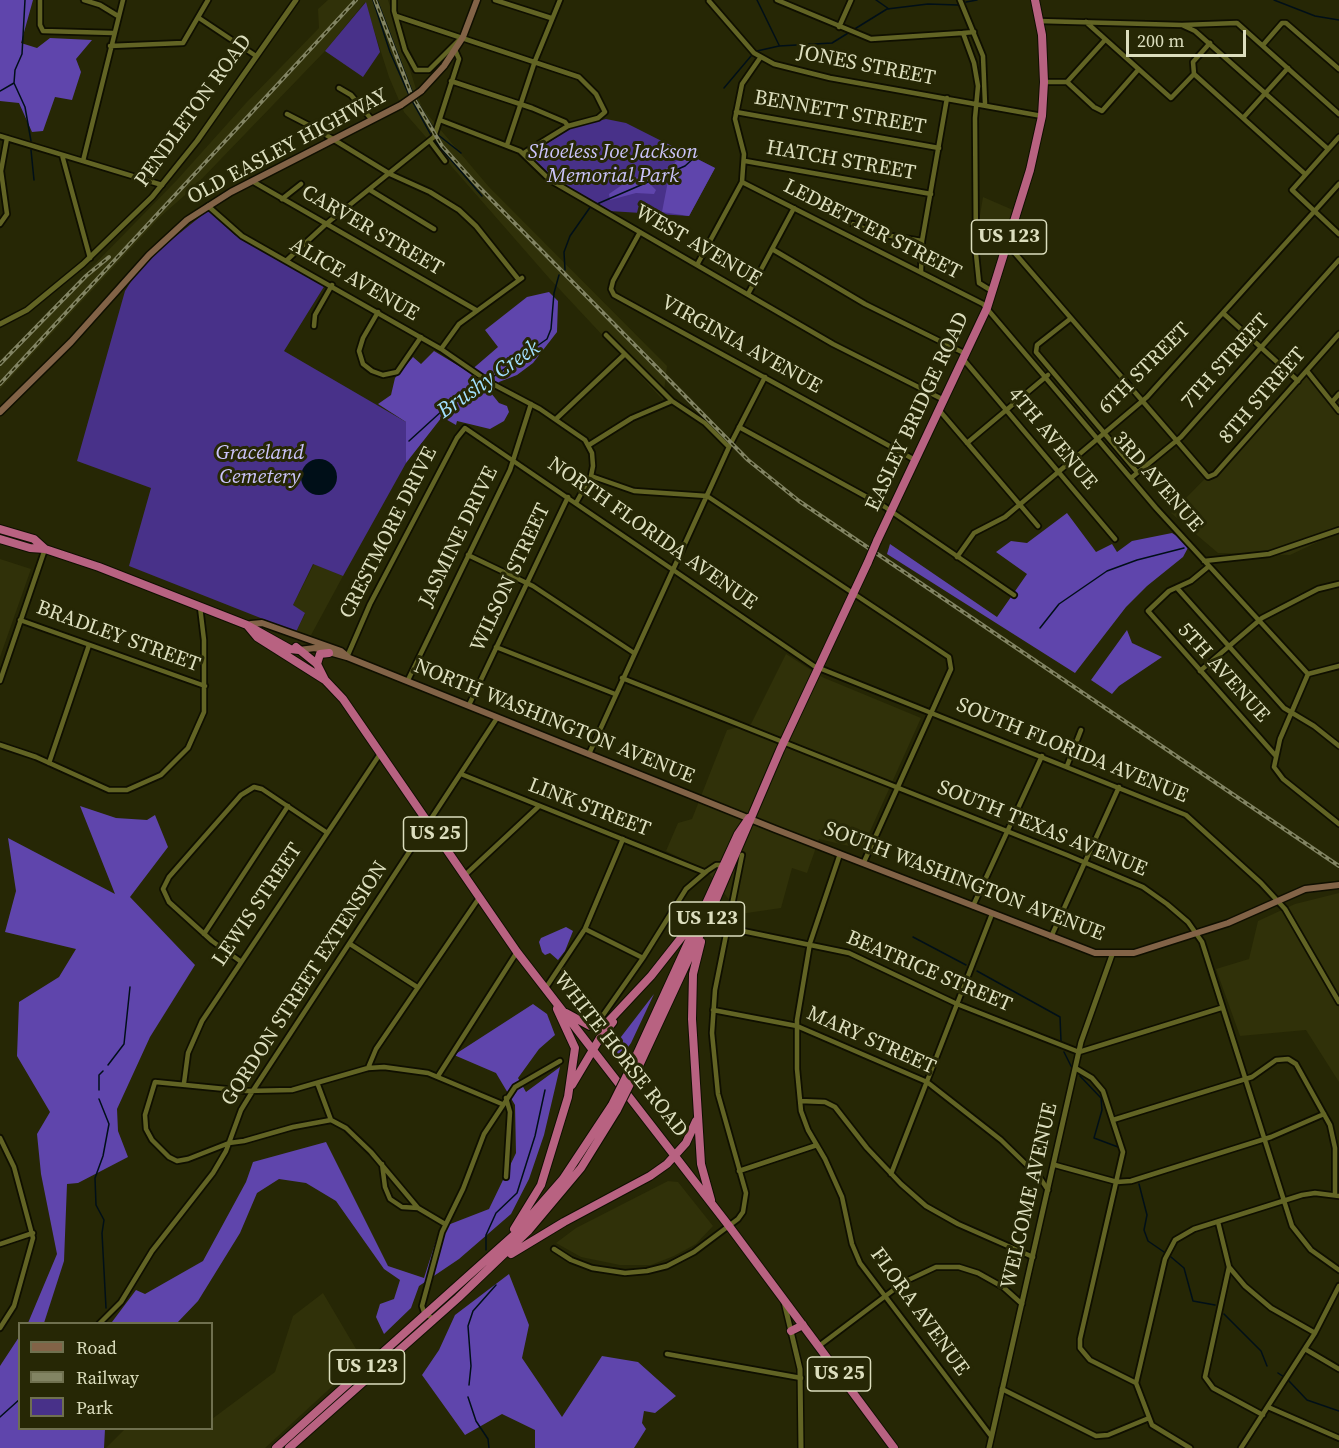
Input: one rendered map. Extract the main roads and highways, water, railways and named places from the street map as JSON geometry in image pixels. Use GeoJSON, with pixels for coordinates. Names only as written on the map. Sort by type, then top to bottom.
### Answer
{"type":"FeatureCollection","features":[{"type":"Feature","properties":{"kind":"highway","name":"EASLEY BRIDGE ROAD"},"geometry":{"type":"LineString","coordinates":[[727,864],[987,308],[1033,160],[1042,116],[1044,82],[1040,21],[1035,0]]}},
{"type":"Feature","properties":{"kind":"highway","name":"WHITE HORSE ROAD"},"geometry":{"type":"LineString","coordinates":[[2,528],[34,539],[45,549]]}},
{"type":"Feature","properties":{"kind":"highway","name":"WHITE HORSE ROAD"},"geometry":{"type":"LineString","coordinates":[[2,540],[30,548],[45,549],[249,624],[290,649],[299,650],[317,664],[325,680],[343,699],[517,952],[729,1226],[894,1448]]}},
{"type":"Feature","properties":{"kind":"highway","name":"WHITE HORSE ROAD"},"geometry":{"type":"LineString","coordinates":[[249,624],[257,638],[287,654],[325,680]]}},
{"type":"Feature","properties":{"kind":"highway"},"geometry":{"type":"LineString","coordinates":[[317,664],[320,654],[329,652]]}},
{"type":"Feature","properties":{"kind":"highway","name":"US 123"},"geometry":{"type":"LineString","coordinates":[[276,1448],[313,1421],[461,1289],[540,1207],[576,1161],[614,1107],[718,895],[727,864]]}},
{"type":"Feature","properties":{"kind":"highway","name":"US 123"},"geometry":{"type":"LineString","coordinates":[[634,1067],[707,899],[727,864]]}},
{"type":"Feature","properties":{"kind":"highway"},"geometry":{"type":"LineString","coordinates":[[714,1207],[702,1175],[692,980],[699,948],[718,895]]}},
{"type":"Feature","properties":{"kind":"highway"},"geometry":{"type":"LineString","coordinates":[[562,1011],[590,1026],[602,1026],[610,1021],[687,931],[707,899]]}},
{"type":"Feature","properties":{"kind":"highway"},"geometry":{"type":"LineString","coordinates":[[568,1091],[593,1050],[647,979]]}},
{"type":"Feature","properties":{"kind":"highway"},"geometry":{"type":"LineString","coordinates":[[461,1289],[507,1238],[531,1205],[548,1166],[574,1061],[574,1045],[551,997]]}},
{"type":"Feature","properties":{"kind":"highway"},"geometry":{"type":"LineString","coordinates":[[461,1289],[523,1245],[636,1185],[675,1155],[692,1134],[697,1109]]}},
{"type":"Feature","properties":{"kind":"highway"},"geometry":{"type":"LineString","coordinates":[[790,1330],[803,1325]]}},
{"type":"Feature","properties":{"kind":"highway","name":"US 123"},"geometry":{"type":"LineString","coordinates":[[289,1448],[313,1421]]}},
{"type":"Feature","properties":{"kind":"main road","name":"OLD EASLEY HIGHWAY"},"geometry":{"type":"LineString","coordinates":[[0,412],[71,342],[164,240],[208,206],[401,105],[422,91],[463,38],[477,0]]}},
{"type":"Feature","properties":{"kind":"main road","name":"NORTH WASHINGTON AVENUE"},"geometry":{"type":"LineString","coordinates":[[249,624],[262,622],[341,651],[347,657]]}},
{"type":"Feature","properties":{"kind":"main road","name":"NORTH WASHINGTON AVENUE"},"geometry":{"type":"LineString","coordinates":[[299,650],[315,648],[347,657],[749,818]]}},
{"type":"Feature","properties":{"kind":"main road","name":"SOUTH WASHINGTON AVENUE"},"geometry":{"type":"LineString","coordinates":[[749,818],[1089,952],[1112,955],[1134,953],[1244,918],[1305,889],[1339,885]]}},
{"type":"Feature","properties":{"kind":"waterway"},"geometry":{"type":"LineString","coordinates":[[25,0],[22,54],[15,70],[14,83],[25,107],[31,141]]}},
{"type":"Feature","properties":{"kind":"waterway"},"geometry":{"type":"LineString","coordinates":[[373,0],[390,52],[409,95]]}},
{"type":"Feature","properties":{"kind":"waterway"},"geometry":{"type":"LineString","coordinates":[[377,0],[413,94]]}},
{"type":"Feature","properties":{"kind":"waterway"},"geometry":{"type":"LineString","coordinates":[[757,0],[779,45]]}},
{"type":"Feature","properties":{"kind":"waterway"},"geometry":{"type":"LineString","coordinates":[[876,0],[889,9]]}},
{"type":"Feature","properties":{"kind":"waterway","name":"Brushy Creek"},"geometry":{"type":"LineString","coordinates":[[966,2],[977,0]]}},
{"type":"Feature","properties":{"kind":"waterway","name":"Brushy Creek"},"geometry":{"type":"LineString","coordinates":[[1274,0],[1315,16],[1339,20]]}},
{"type":"Feature","properties":{"kind":"waterway","name":"Brushy Creek"},"geometry":{"type":"LineString","coordinates":[[757,51],[779,46],[832,43],[887,9],[928,4],[958,5]]}},
{"type":"Feature","properties":{"kind":"waterway","name":"Brushy Creek"},"geometry":{"type":"LineString","coordinates":[[724,88],[751,56]]}},
{"type":"Feature","properties":{"kind":"waterway"},"geometry":{"type":"LineString","coordinates":[[0,91],[14,83]]}},
{"type":"Feature","properties":{"kind":"waterway"},"geometry":{"type":"LineString","coordinates":[[415,98],[433,128]]}},
{"type":"Feature","properties":{"kind":"waterway"},"geometry":{"type":"LineString","coordinates":[[411,99],[431,135]]}},
{"type":"Feature","properties":{"kind":"waterway"},"geometry":{"type":"LineString","coordinates":[[437,134],[461,153]]}},
{"type":"Feature","properties":{"kind":"waterway"},"geometry":{"type":"LineString","coordinates":[[434,140],[482,196]]}},
{"type":"Feature","properties":{"kind":"waterway"},"geometry":{"type":"LineString","coordinates":[[31,150],[34,180]]}},
{"type":"Feature","properties":{"kind":"waterway","name":"Brushy Creek"},"geometry":{"type":"LineString","coordinates":[[597,204],[685,166],[695,157]]}},
{"type":"Feature","properties":{"kind":"waterway","name":"Brushy Creek"},"geometry":{"type":"LineString","coordinates":[[565,270],[564,252],[570,236],[591,206]]}},
{"type":"Feature","properties":{"kind":"waterway","name":"Brushy Creek"},"geometry":{"type":"LineString","coordinates":[[490,379],[547,339],[551,329],[554,293],[559,275]]}},
{"type":"Feature","properties":{"kind":"waterway","name":"Brushy Creek"},"geometry":{"type":"LineString","coordinates":[[409,441],[443,410],[487,382]]}},
{"type":"Feature","properties":{"kind":"waterway"},"geometry":{"type":"LineString","coordinates":[[1040,628],[1059,604],[1107,571],[1137,560],[1184,548]]}},
{"type":"Feature","properties":{"kind":"waterway"},"geometry":{"type":"LineString","coordinates":[[913,937],[966,965]]}},
{"type":"Feature","properties":{"kind":"waterway"},"geometry":{"type":"LineString","coordinates":[[977,971],[1060,1017],[1061,1041]]}},
{"type":"Feature","properties":{"kind":"waterway"},"geometry":{"type":"LineString","coordinates":[[108,1065],[124,1044],[130,987]]}},
{"type":"Feature","properties":{"kind":"waterway"},"geometry":{"type":"LineString","coordinates":[[1064,1052],[1072,1068]]}},
{"type":"Feature","properties":{"kind":"waterway"},"geometry":{"type":"LineString","coordinates":[[99,1090],[99,1075],[103,1071]]}},
{"type":"Feature","properties":{"kind":"waterway"},"geometry":{"type":"LineString","coordinates":[[1080,1076],[1101,1098],[1102,1110],[1094,1138],[1118,1147]]}},
{"type":"Feature","properties":{"kind":"waterway"},"geometry":{"type":"LineString","coordinates":[[486,1250],[486,1235],[496,1213],[517,1193],[535,1136],[545,1090]]}},
{"type":"Feature","properties":{"kind":"waterway"},"geometry":{"type":"LineString","coordinates":[[99,1099],[109,1124],[103,1156],[95,1178],[96,1205],[104,1220],[102,1233],[106,1308]]}},
{"type":"Feature","properties":{"kind":"waterway"},"geometry":{"type":"LineString","coordinates":[[1139,1184],[1147,1215],[1144,1230],[1148,1241],[1164,1252]]}},
{"type":"Feature","properties":{"kind":"waterway"},"geometry":{"type":"LineString","coordinates":[[1171,1257],[1184,1268],[1193,1301],[1215,1305]]}},
{"type":"Feature","properties":{"kind":"waterway"},"geometry":{"type":"LineString","coordinates":[[469,1385],[471,1366],[468,1326],[473,1311],[496,1285]]}},
{"type":"Feature","properties":{"kind":"waterway"},"geometry":{"type":"LineString","coordinates":[[1224,1314],[1261,1351],[1267,1366]]}},
{"type":"Feature","properties":{"kind":"waterway"},"geometry":{"type":"LineString","coordinates":[[1278,1373],[1284,1377]]}},
{"type":"Feature","properties":{"kind":"waterway"},"geometry":{"type":"LineString","coordinates":[[1289,1381],[1307,1400],[1339,1411]]}},
{"type":"Feature","properties":{"kind":"waterway"},"geometry":{"type":"LineString","coordinates":[[468,1397],[476,1421],[488,1439],[489,1448]]}},
{"type":"Feature","properties":{"kind":"waterway"},"geometry":{"type":"LineString","coordinates":[[0,1417],[18,1401]]}},
{"type":"Feature","properties":{"kind":"railway"},"geometry":{"type":"LineString","coordinates":[[0,384],[356,0]]}},
{"type":"Feature","properties":{"kind":"railway"},"geometry":{"type":"LineString","coordinates":[[375,0],[411,94],[442,146],[476,184],[748,460],[799,501],[1339,866]]}},
{"type":"Feature","properties":{"kind":"railway"},"geometry":{"type":"LineString","coordinates":[[0,364],[86,276],[109,257]]}},
{"type":"Feature","properties":{"kind":"park label","name":"Shoeless Joe Jackson Memorial Park"},"geometry":{"type":"Point","coordinates":[613,165]}},
{"type":"Feature","properties":{"kind":"park label","name":"Graceland Cemetery"},"geometry":{"type":"Point","coordinates":[260,466]}}]}
